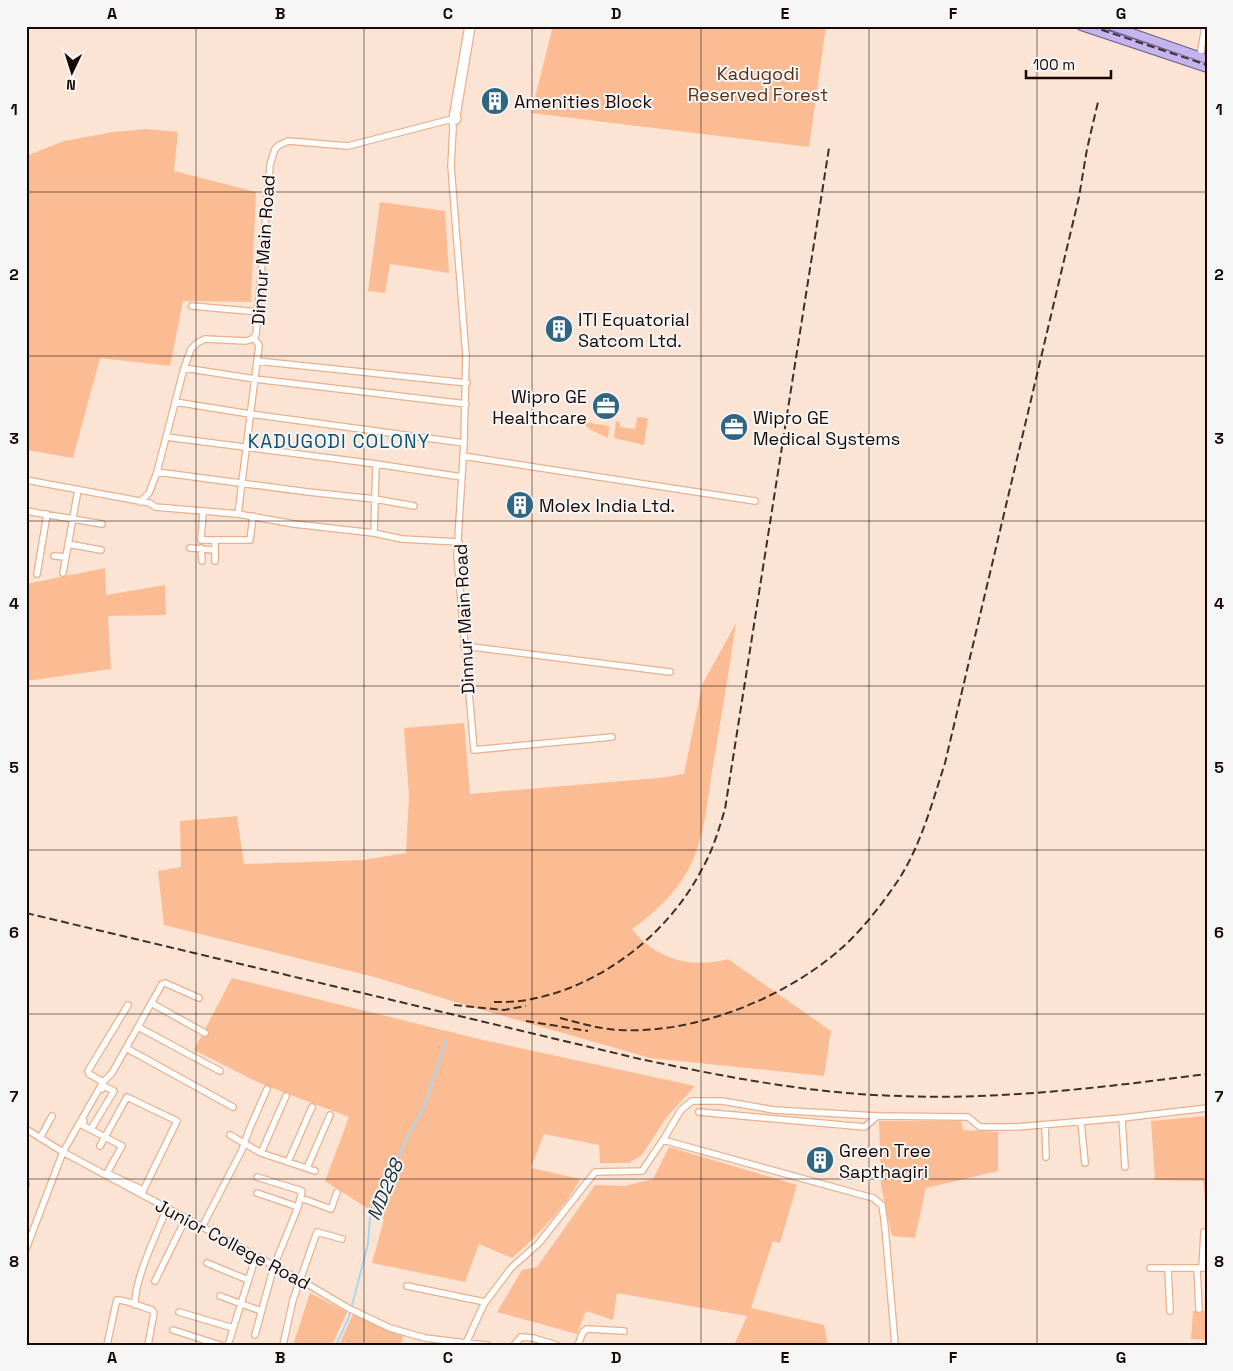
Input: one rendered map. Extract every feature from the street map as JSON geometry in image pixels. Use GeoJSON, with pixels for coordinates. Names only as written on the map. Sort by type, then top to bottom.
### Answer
{"type":"FeatureCollection","features":[{"type":"Feature","properties":{"kind":"main road"},"geometry":{"type":"LineString","coordinates":[[1081,26],[1207,68]]}},
{"type":"Feature","properties":{"kind":"main road"},"geometry":{"type":"LineString","coordinates":[[1112,26],[1203,58]]}},
{"type":"Feature","properties":{"kind":"street","name":"Dinnur Main Road"},"geometry":{"type":"LineString","coordinates":[[455,119],[468,26]]}},
{"type":"Feature","properties":{"kind":"street","name":"Dinnur Main Road"},"geometry":{"type":"LineString","coordinates":[[472,26],[453,128],[451,166],[466,349],[467,383],[457,555],[474,750],[612,737]]}},
{"type":"Feature","properties":{"kind":"street"},"geometry":{"type":"LineString","coordinates":[[1203,58],[1205,26]]}},
{"type":"Feature","properties":{"kind":"street","name":"Dinnur Main Road"},"geometry":{"type":"LineString","coordinates":[[140,502],[149,493],[156,472],[184,368],[191,349],[201,340],[246,341],[254,338],[257,332],[272,153],[278,146],[288,141],[348,146],[455,119]]}},
{"type":"Feature","properties":{"kind":"street"},"geometry":{"type":"LineString","coordinates":[[192,306],[259,312]]}},
{"type":"Feature","properties":{"kind":"street"},"geometry":{"type":"LineString","coordinates":[[238,514],[259,343],[254,338]]}},
{"type":"Feature","properties":{"kind":"street"},"geometry":{"type":"LineString","coordinates":[[257,361],[467,383]]}},
{"type":"Feature","properties":{"kind":"street"},"geometry":{"type":"LineString","coordinates":[[184,368],[255,379],[466,404]]}},
{"type":"Feature","properties":{"kind":"street"},"geometry":{"type":"LineString","coordinates":[[175,402],[464,443]]}},
{"type":"Feature","properties":{"kind":"street"},"geometry":{"type":"LineString","coordinates":[[166,437],[462,477]]}},
{"type":"Feature","properties":{"kind":"street"},"geometry":{"type":"LineString","coordinates":[[463,456],[755,502]]}},
{"type":"Feature","properties":{"kind":"street"},"geometry":{"type":"LineString","coordinates":[[374,533],[376,464]]}},
{"type":"Feature","properties":{"kind":"street"},"geometry":{"type":"LineString","coordinates":[[156,472],[375,499],[414,506]]}},
{"type":"Feature","properties":{"kind":"street"},"geometry":{"type":"LineString","coordinates":[[26,480],[150,503],[155,507],[238,514],[294,524],[374,533],[402,539],[459,542]]}},
{"type":"Feature","properties":{"kind":"street"},"geometry":{"type":"LineString","coordinates":[[63,573],[78,490]]}},
{"type":"Feature","properties":{"kind":"street"},"geometry":{"type":"LineString","coordinates":[[26,511],[102,524]]}},
{"type":"Feature","properties":{"kind":"street"},"geometry":{"type":"LineString","coordinates":[[202,561],[203,511]]}},
{"type":"Feature","properties":{"kind":"street"},"geometry":{"type":"LineString","coordinates":[[37,574],[47,514]]}},
{"type":"Feature","properties":{"kind":"street"},"geometry":{"type":"LineString","coordinates":[[201,540],[250,540],[253,516]]}},
{"type":"Feature","properties":{"kind":"street"},"geometry":{"type":"LineString","coordinates":[[215,541],[215,561]]}},
{"type":"Feature","properties":{"kind":"street"},"geometry":{"type":"LineString","coordinates":[[68,544],[101,550]]}},
{"type":"Feature","properties":{"kind":"street"},"geometry":{"type":"LineString","coordinates":[[190,548],[216,550]]}},
{"type":"Feature","properties":{"kind":"street"},"geometry":{"type":"LineString","coordinates":[[54,556],[66,557]]}},
{"type":"Feature","properties":{"kind":"street"},"geometry":{"type":"LineString","coordinates":[[464,646],[670,672]]}},
{"type":"Feature","properties":{"kind":"street"},"geometry":{"type":"LineString","coordinates":[[26,1249],[63,1152],[103,1082],[112,1073],[164,983],[199,998]]}},
{"type":"Feature","properties":{"kind":"street"},"geometry":{"type":"LineString","coordinates":[[151,1003],[205,1033]]}},
{"type":"Feature","properties":{"kind":"street"},"geometry":{"type":"LineString","coordinates":[[103,1082],[89,1074],[88,1070],[128,1005]]}},
{"type":"Feature","properties":{"kind":"street"},"geometry":{"type":"LineString","coordinates":[[138,1027],[220,1071]]}},
{"type":"Feature","properties":{"kind":"street"},"geometry":{"type":"LineString","coordinates":[[126,1048],[233,1107]]}},
{"type":"Feature","properties":{"kind":"street"},"geometry":{"type":"LineString","coordinates":[[91,1129],[114,1091],[104,1086],[82,1125],[122,1146],[107,1173],[129,1185]]}},
{"type":"Feature","properties":{"kind":"street"},"geometry":{"type":"LineString","coordinates":[[202,1227],[245,1144],[267,1089]]}},
{"type":"Feature","properties":{"kind":"street"},"geometry":{"type":"LineString","coordinates":[[261,1153],[286,1096]]}},
{"type":"Feature","properties":{"kind":"street"},"geometry":{"type":"LineString","coordinates":[[100,1146],[127,1097],[177,1121],[142,1192]]}},
{"type":"Feature","properties":{"kind":"street"},"geometry":{"type":"LineString","coordinates":[[466,1343],[485,1302],[512,1268],[539,1243],[595,1172],[642,1171],[664,1140],[681,1110],[692,1101],[722,1101],[774,1110],[877,1116],[968,1117],[980,1127],[1082,1122],[1207,1108]]}},
{"type":"Feature","properties":{"kind":"street"},"geometry":{"type":"LineString","coordinates":[[288,1162],[312,1107]]}},
{"type":"Feature","properties":{"kind":"street"},"geometry":{"type":"LineString","coordinates":[[699,1112],[864,1127],[877,1116]]}},
{"type":"Feature","properties":{"kind":"street"},"geometry":{"type":"LineString","coordinates":[[307,1168],[330,1115]]}},
{"type":"Feature","properties":{"kind":"street"},"geometry":{"type":"LineString","coordinates":[[40,1138],[52,1116]]}},
{"type":"Feature","properties":{"kind":"street"},"geometry":{"type":"LineString","coordinates":[[1122,1118],[1125,1167]]}},
{"type":"Feature","properties":{"kind":"street"},"geometry":{"type":"LineString","coordinates":[[1082,1122],[1085,1163]]}},
{"type":"Feature","properties":{"kind":"street"},"geometry":{"type":"LineString","coordinates":[[1044,1125],[1046,1157]]}},
{"type":"Feature","properties":{"kind":"street","name":"Junior College Road"},"geometry":{"type":"LineString","coordinates":[[26,1129],[63,1152],[142,1192],[167,1208],[299,1279],[348,1308],[390,1328],[448,1343],[485,1345]]}},
{"type":"Feature","properties":{"kind":"street"},"geometry":{"type":"LineString","coordinates":[[230,1135],[261,1153],[315,1171]]}},
{"type":"Feature","properties":{"kind":"street"},"geometry":{"type":"LineString","coordinates":[[664,1140],[872,1198],[882,1205],[896,1345]]}},
{"type":"Feature","properties":{"kind":"street"},"geometry":{"type":"LineString","coordinates":[[255,1334],[274,1266],[298,1207],[302,1191],[257,1177]]}},
{"type":"Feature","properties":{"kind":"street"},"geometry":{"type":"LineString","coordinates":[[301,1198],[331,1209],[337,1192]]}},
{"type":"Feature","properties":{"kind":"street"},"geometry":{"type":"LineString","coordinates":[[257,1193],[298,1207]]}},
{"type":"Feature","properties":{"kind":"street"},"geometry":{"type":"LineString","coordinates":[[135,1305],[135,1296],[148,1255],[167,1208]]}},
{"type":"Feature","properties":{"kind":"street"},"geometry":{"type":"LineString","coordinates":[[154,1281],[186,1218]]}},
{"type":"Feature","properties":{"kind":"street"},"geometry":{"type":"LineString","coordinates":[[283,1345],[299,1279],[318,1232],[342,1239]]}},
{"type":"Feature","properties":{"kind":"street"},"geometry":{"type":"LineString","coordinates":[[1199,1309],[1204,1232],[1207,1232]]}},
{"type":"Feature","properties":{"kind":"street"},"geometry":{"type":"LineString","coordinates":[[228,1345],[256,1256]]}},
{"type":"Feature","properties":{"kind":"street"},"geometry":{"type":"LineString","coordinates":[[207,1263],[248,1280]]}},
{"type":"Feature","properties":{"kind":"street"},"geometry":{"type":"LineString","coordinates":[[1150,1268],[1202,1268]]}},
{"type":"Feature","properties":{"kind":"street"},"geometry":{"type":"LineString","coordinates":[[1168,1269],[1170,1311]]}},
{"type":"Feature","properties":{"kind":"street"},"geometry":{"type":"LineString","coordinates":[[407,1286],[485,1302]]}},
{"type":"Feature","properties":{"kind":"street"},"geometry":{"type":"LineString","coordinates":[[220,1296],[261,1311]]}},
{"type":"Feature","properties":{"kind":"street"},"geometry":{"type":"LineString","coordinates":[[107,1345],[118,1300],[122,1299],[152,1310],[154,1313],[148,1345]]}},
{"type":"Feature","properties":{"kind":"street"},"geometry":{"type":"LineString","coordinates":[[179,1312],[232,1328]]}},
{"type":"Feature","properties":{"kind":"street"},"geometry":{"type":"LineString","coordinates":[[173,1330],[220,1345]]}},
{"type":"Feature","properties":{"kind":"street"},"geometry":{"type":"LineString","coordinates":[[578,1345],[583,1332],[588,1330],[624,1331]]}},
{"type":"Feature","properties":{"kind":"street"},"geometry":{"type":"LineString","coordinates":[[514,1345],[521,1337],[533,1338],[556,1345]]}},
{"type":"Feature","properties":{"kind":"green space","name":"Kadugodi Reserved Forest"},"geometry":{"type":"Polygon","coordinates":[[[553,26],[826,26],[809,147],[531,113],[553,26]]]}},
{"type":"Feature","properties":{"kind":"green space"},"geometry":{"type":"Polygon","coordinates":[[[147,129],[178,132],[174,171],[256,192],[251,302],[183,301],[170,366],[100,358],[73,458],[26,450],[26,156],[64,141],[113,132],[147,129]]]}},
{"type":"Feature","properties":{"kind":"green space"},"geometry":{"type":"Polygon","coordinates":[[[380,202],[445,211],[449,273],[390,264],[385,293],[368,291],[380,202]]]}},
{"type":"Feature","properties":{"kind":"green space"},"geometry":{"type":"Polygon","coordinates":[[[637,417],[648,418],[644,445],[614,438],[616,421],[620,422],[620,427],[635,429],[637,417]]]}},
{"type":"Feature","properties":{"kind":"green space"},"geometry":{"type":"Polygon","coordinates":[[[579,421],[609,426],[608,438],[591,430],[579,421]]]}},
{"type":"Feature","properties":{"kind":"green space"},"geometry":{"type":"Polygon","coordinates":[[[105,568],[106,595],[165,585],[166,615],[108,616],[111,669],[26,681],[26,584],[105,568]]]}},
{"type":"Feature","properties":{"kind":"green space"},"geometry":{"type":"Polygon","coordinates":[[[736,623],[707,807],[698,847],[687,872],[676,889],[632,929],[652,948],[675,959],[701,963],[728,959],[831,1031],[824,1076],[650,1058],[378,978],[164,925],[158,871],[181,867],[180,821],[237,816],[244,864],[363,860],[406,853],[409,796],[404,728],[464,723],[470,794],[658,778],[684,774],[702,685],[736,623]]]}},
{"type":"Feature","properties":{"kind":"green space"},"geometry":{"type":"Polygon","coordinates":[[[232,978],[483,1040],[695,1086],[666,1118],[642,1155],[629,1163],[600,1163],[599,1145],[544,1134],[531,1168],[580,1179],[575,1189],[550,1221],[512,1258],[479,1244],[465,1282],[372,1263],[384,1219],[325,1181],[349,1117],[259,1083],[194,1050],[232,978]]]}},
{"type":"Feature","properties":{"kind":"green space"},"geometry":{"type":"Polygon","coordinates":[[[1207,1116],[1207,1218],[1203,1181],[1155,1180],[1151,1121],[1207,1116]]]}},
{"type":"Feature","properties":{"kind":"green space"},"geometry":{"type":"Polygon","coordinates":[[[879,1121],[961,1121],[963,1130],[998,1132],[998,1171],[926,1188],[915,1238],[892,1236],[881,1186],[879,1121]]]}},
{"type":"Feature","properties":{"kind":"green space"},"geometry":{"type":"Polygon","coordinates":[[[669,1147],[797,1185],[780,1243],[773,1241],[751,1308],[824,1325],[828,1345],[734,1345],[747,1316],[617,1293],[613,1320],[586,1311],[577,1334],[497,1312],[522,1270],[537,1267],[595,1185],[625,1186],[653,1179],[669,1147]]]}},
{"type":"Feature","properties":{"kind":"green space"},"geometry":{"type":"Polygon","coordinates":[[[310,1293],[347,1312],[332,1345],[293,1345],[310,1293]]]}},
{"type":"Feature","properties":{"kind":"green space"},"geometry":{"type":"Polygon","coordinates":[[[1193,1311],[1207,1311],[1207,1340],[1191,1339],[1193,1311]]]}},
{"type":"Feature","properties":{"kind":"green space"},"geometry":{"type":"Polygon","coordinates":[[[353,1314],[403,1336],[401,1345],[339,1345],[353,1314]]]}},
{"type":"Feature","properties":{"kind":"waterway","name":"MD288"},"geometry":{"type":"LineString","coordinates":[[336,1345],[349,1317],[368,1244],[370,1216],[425,1105],[446,1040]]}},
{"type":"Feature","properties":{"kind":"railway"},"geometry":{"type":"LineString","coordinates":[[1090,26],[1207,65]]}},
{"type":"Feature","properties":{"kind":"railway"},"geometry":{"type":"LineString","coordinates":[[560,1018],[590,1026],[620,1030],[648,1030],[706,1020],[734,1011],[789,985],[814,970],[845,946],[861,929],[897,882],[913,854],[945,763],[1079,197],[1087,149],[1098,102]]}},
{"type":"Feature","properties":{"kind":"railway"},"geometry":{"type":"LineString","coordinates":[[494,1002],[523,1001],[558,992],[584,982],[608,969],[631,953],[672,914],[688,892],[713,847],[725,809],[829,148]]}},
{"type":"Feature","properties":{"kind":"railway"},"geometry":{"type":"LineString","coordinates":[[26,913],[640,1059],[770,1084],[868,1095],[940,1097],[1093,1088],[1207,1074]]}},
{"type":"Feature","properties":{"kind":"railway"},"geometry":{"type":"LineString","coordinates":[[454,1005],[504,1010],[526,1006]]}},
{"type":"Feature","properties":{"kind":"railway"},"geometry":{"type":"LineString","coordinates":[[526,1021],[588,1031]]}},
{"type":"Feature","properties":{"kind":"place","name":"Amenities Block"},"geometry":{"type":"Point","coordinates":[495,101]}},
{"type":"Feature","properties":{"kind":"place","name":"ITI Equatorial Satcom Ltd."},"geometry":{"type":"Point","coordinates":[559,329]}},
{"type":"Feature","properties":{"kind":"place","name":"Wipro GE Healthcare"},"geometry":{"type":"Point","coordinates":[606,406]}},
{"type":"Feature","properties":{"kind":"place","name":"Wipro GE Medical Systems"},"geometry":{"type":"Point","coordinates":[734,427]}},
{"type":"Feature","properties":{"kind":"place","name":"Molex India Ltd."},"geometry":{"type":"Point","coordinates":[520,505]}},
{"type":"Feature","properties":{"kind":"place","name":"Green Tree Sapthagiri"},"geometry":{"type":"Point","coordinates":[820,1160]}},
{"type":"Feature","properties":{"kind":"district","name":"KADUGODI COLONY"},"geometry":{"type":"Point","coordinates":[339,441]}}]}
